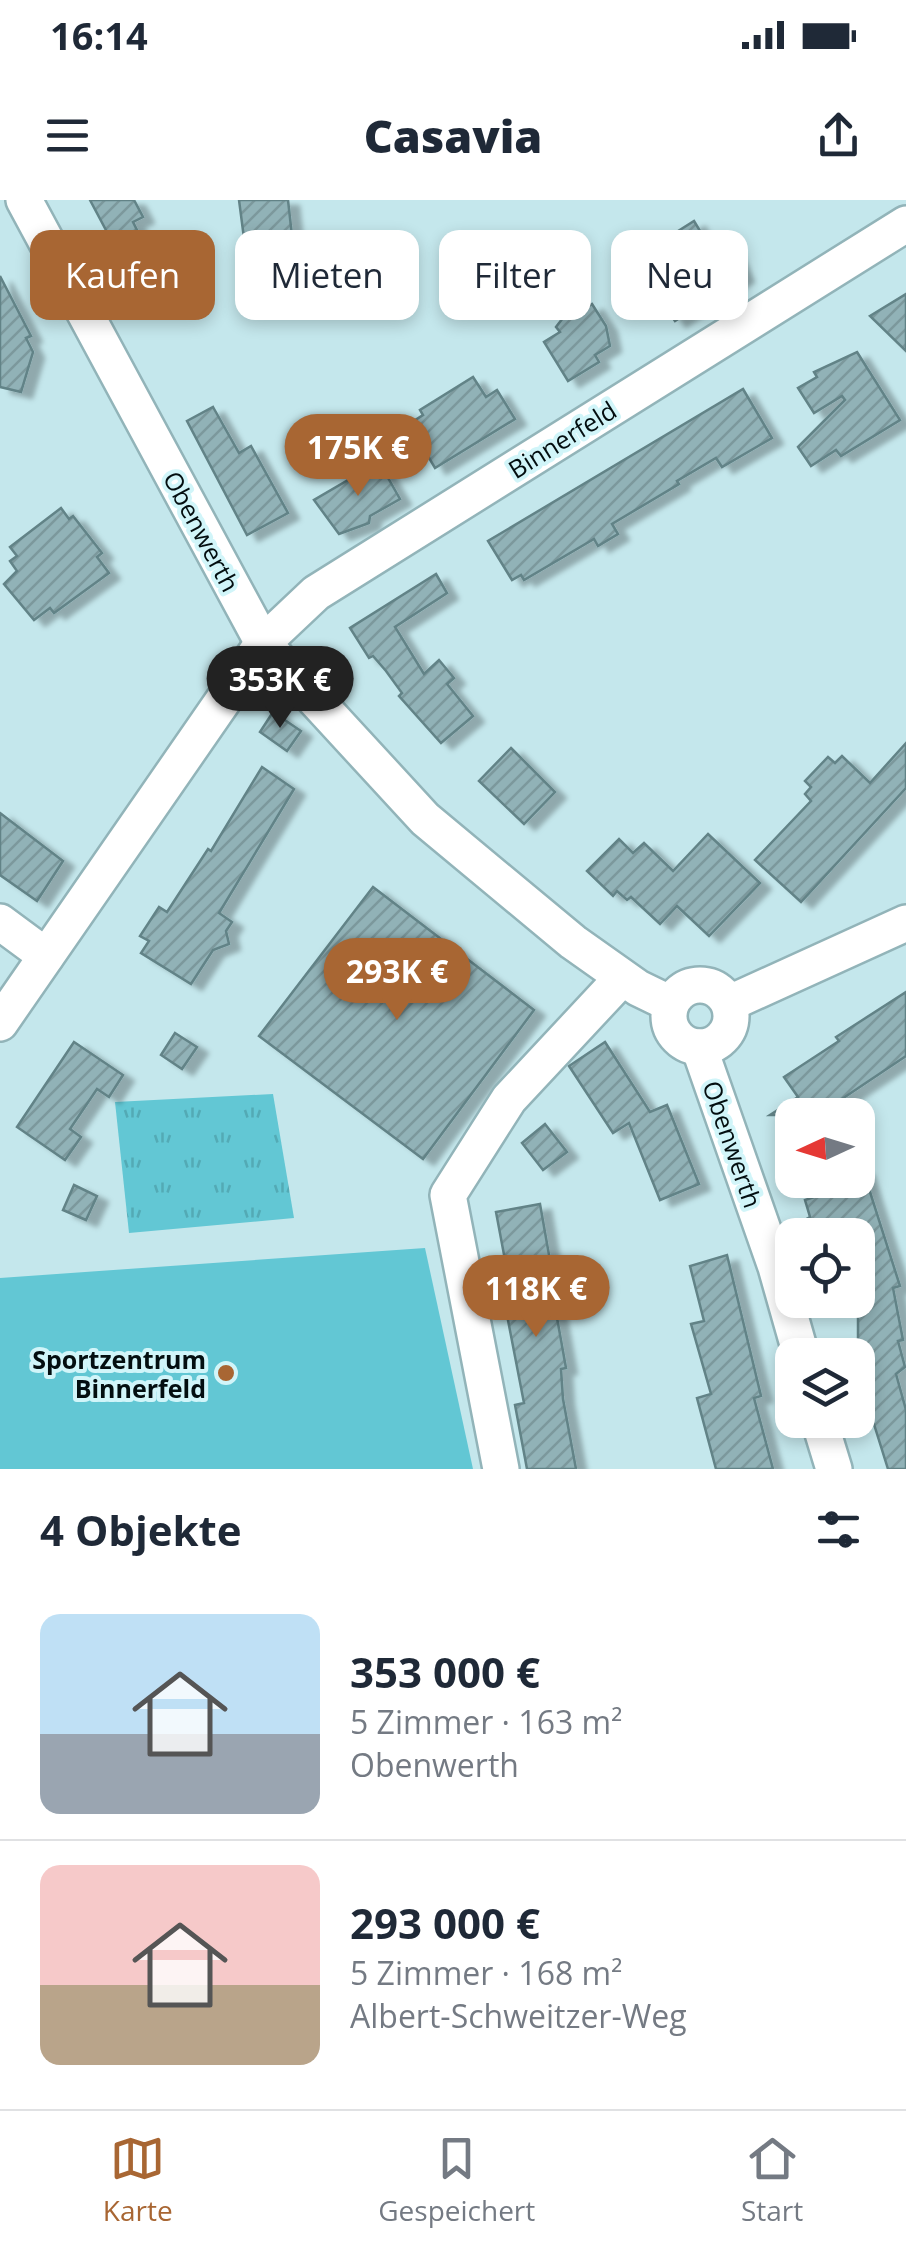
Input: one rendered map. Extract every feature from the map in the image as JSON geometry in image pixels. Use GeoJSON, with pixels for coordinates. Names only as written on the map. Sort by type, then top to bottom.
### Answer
{"type":"FeatureCollection","features":[{"type":"Feature","properties":{"kind":"street","name":"Obenwerth"},"geometry":{"type":"LineString","coordinates":[[24,200],[263,643],[425,819],[622,978],[671,1004],[674,1032],[699,1047],[776,1267],[795,1338]]}},
{"type":"Feature","properties":{"kind":"street","name":"Binnerfeld"},"geometry":{"type":"LineString","coordinates":[[0,1023],[263,643],[316,593],[906,224]]}},
{"type":"Feature","properties":{"kind":"street"},"geometry":{"type":"LineString","coordinates":[[0,922],[46,956]]}},
{"type":"Feature","properties":{"kind":"street"},"geometry":{"type":"LineString","coordinates":[[671,1004],[688,986],[700,984],[722,993],[730,1003],[906,922]]}},
{"type":"Feature","properties":{"kind":"street"},"geometry":{"type":"LineString","coordinates":[[501,1469],[448,1195],[510,1099],[622,978]]}},
{"type":"Feature","properties":{"kind":"street","name":"Obenwerth"},"geometry":{"type":"LineString","coordinates":[[699,1047],[722,1038],[732,1016],[730,1003]]}},
{"type":"Feature","properties":{"kind":"street"},"geometry":{"type":"LineString","coordinates":[[825,1438],[834,1469]]}},
{"type":"Feature","properties":{"kind":"green space"},"geometry":{"type":"Polygon","coordinates":[[[273,1094],[294,1218],[129,1233],[115,1102],[273,1094]]]}},
{"type":"Feature","properties":{"kind":"green space","name":"Sportzentrum Binnerfeld"},"geometry":{"type":"Polygon","coordinates":[[[425,1248],[473,1469],[0,1469],[0,1278],[425,1248]]]}},
{"type":"Feature","properties":{"kind":"building"},"geometry":{"type":"Polygon","coordinates":[[[90,200],[134,200],[143,217],[133,222],[137,230],[106,230],[90,200]]]}},
{"type":"Feature","properties":{"kind":"building"},"geometry":{"type":"Polygon","coordinates":[[[239,200],[288,200],[291,230],[243,230],[239,200]]]}},
{"type":"Feature","properties":{"kind":"building"},"geometry":{"type":"Polygon","coordinates":[[[694,221],[699,230],[680,230],[694,221]]]}},
{"type":"Feature","properties":{"kind":"building"},"geometry":{"type":"Polygon","coordinates":[[[0,276],[31,336],[26,338],[33,352],[21,392],[0,387],[0,276]]]}},
{"type":"Feature","properties":{"kind":"building"},"geometry":{"type":"Polygon","coordinates":[[[906,294],[906,351],[870,316],[906,294]]]}},
{"type":"Feature","properties":{"kind":"building"},"geometry":{"type":"Polygon","coordinates":[[[591,305],[606,326],[610,346],[595,355],[599,362],[568,381],[544,342],[560,332],[556,327],[561,320],[591,320],[591,305]]]}},
{"type":"Feature","properties":{"kind":"building"},"geometry":{"type":"Polygon","coordinates":[[[857,352],[900,420],[841,456],[836,450],[811,466],[798,447],[845,400],[842,396],[814,413],[798,388],[817,377],[814,372],[857,352]]]}},
{"type":"Feature","properties":{"kind":"building"},"geometry":{"type":"Polygon","coordinates":[[[473,377],[486,397],[497,390],[515,419],[435,468],[409,424],[423,415],[420,410],[473,377]]]}},
{"type":"Feature","properties":{"kind":"building"},"geometry":{"type":"Polygon","coordinates":[[[743,389],[772,438],[722,467],[716,458],[677,481],[679,484],[612,524],[618,534],[598,546],[594,539],[524,580],[521,575],[512,580],[488,541],[743,389]]]}},
{"type":"Feature","properties":{"kind":"building"},"geometry":{"type":"Polygon","coordinates":[[[213,407],[239,453],[251,446],[288,513],[247,535],[187,421],[213,407]]]}},
{"type":"Feature","properties":{"kind":"building"},"geometry":{"type":"Polygon","coordinates":[[[379,462],[400,499],[370,516],[369,523],[339,534],[314,500],[379,462]]]}},
{"type":"Feature","properties":{"kind":"building"},"geometry":{"type":"Polygon","coordinates":[[[61,508],[69,519],[73,516],[102,553],[97,557],[109,573],[54,613],[50,608],[34,620],[4,584],[17,571],[10,561],[17,556],[10,547],[61,508]]]}},
{"type":"Feature","properties":{"kind":"building"},"geometry":{"type":"Polygon","coordinates":[[[436,574],[447,593],[395,627],[424,674],[439,660],[454,678],[447,684],[473,716],[441,743],[399,696],[402,693],[373,656],[369,658],[350,628],[436,574]]]}},
{"type":"Feature","properties":{"kind":"building"},"geometry":{"type":"Polygon","coordinates":[[[273,712],[301,731],[287,751],[260,732],[273,712]]]}},
{"type":"Feature","properties":{"kind":"building"},"geometry":{"type":"Polygon","coordinates":[[[906,743],[906,788],[801,902],[755,860],[811,801],[805,794],[811,787],[805,781],[828,757],[835,763],[842,756],[870,783],[906,743]]]}},
{"type":"Feature","properties":{"kind":"building"},"geometry":{"type":"Polygon","coordinates":[[[511,748],[555,792],[524,824],[479,781],[511,748]]]}},
{"type":"Feature","properties":{"kind":"building"},"geometry":{"type":"Polygon","coordinates":[[[262,767],[294,789],[219,913],[232,922],[226,931],[229,944],[213,950],[191,984],[141,953],[149,941],[140,936],[159,907],[167,912],[208,849],[211,851],[262,767]]]}},
{"type":"Feature","properties":{"kind":"building"},"geometry":{"type":"Polygon","coordinates":[[[0,813],[63,861],[37,901],[0,875],[0,813]]]}},
{"type":"Feature","properties":{"kind":"building"},"geometry":{"type":"Polygon","coordinates":[[[708,834],[760,883],[709,936],[677,906],[660,924],[631,897],[627,900],[617,891],[613,896],[587,871],[619,839],[633,853],[644,843],[673,871],[708,834]]]}},
{"type":"Feature","properties":{"kind":"building"},"geometry":{"type":"Polygon","coordinates":[[[373,887],[534,1010],[423,1159],[259,1036],[373,887]]]}},
{"type":"Feature","properties":{"kind":"building"},"geometry":{"type":"Polygon","coordinates":[[[906,992],[906,1056],[843,1098],[796,1098],[784,1077],[839,1041],[836,1037],[906,992]]]}},
{"type":"Feature","properties":{"kind":"building"},"geometry":{"type":"Polygon","coordinates":[[[175,1033],[197,1047],[182,1069],[161,1055],[175,1033]]]}},
{"type":"Feature","properties":{"kind":"building"},"geometry":{"type":"Polygon","coordinates":[[[74,1042],[123,1075],[109,1097],[97,1089],[70,1129],[81,1137],[65,1160],[17,1127],[74,1042]]]}},
{"type":"Feature","properties":{"kind":"building"},"geometry":{"type":"Polygon","coordinates":[[[605,1042],[650,1112],[667,1105],[699,1184],[660,1200],[629,1123],[613,1133],[569,1066],[605,1042]]]}},
{"type":"Feature","properties":{"kind":"building"},"geometry":{"type":"Polygon","coordinates":[[[545,1124],[567,1152],[543,1170],[522,1143],[545,1124]]]}},
{"type":"Feature","properties":{"kind":"building"},"geometry":{"type":"Polygon","coordinates":[[[74,1185],[97,1196],[86,1220],[63,1210],[74,1185]]]}},
{"type":"Feature","properties":{"kind":"building"},"geometry":{"type":"Polygon","coordinates":[[[872,1198],[900,1286],[893,1288],[903,1340],[898,1341],[905,1367],[896,1374],[906,1410],[906,1469],[888,1469],[875,1427],[875,1338],[858,1338],[858,1318],[875,1318],[875,1218],[808,1218],[805,1200],[872,1198]]]}},
{"type":"Feature","properties":{"kind":"building"},"geometry":{"type":"Polygon","coordinates":[[[540,1204],[557,1300],[554,1301],[566,1368],[561,1369],[563,1399],[576,1469],[527,1469],[515,1405],[524,1403],[506,1310],[514,1308],[496,1212],[540,1204]]]}},
{"type":"Feature","properties":{"kind":"building"},"geometry":{"type":"Polygon","coordinates":[[[727,1255],[761,1396],[754,1398],[773,1469],[716,1469],[697,1398],[711,1394],[691,1324],[704,1321],[690,1266],[727,1255]]]}},
{"type":"Feature","properties":{"kind":"place","name":"Sportzentrum Binnerfeld"},"geometry":{"type":"Point","coordinates":[226,1373]}}]}
